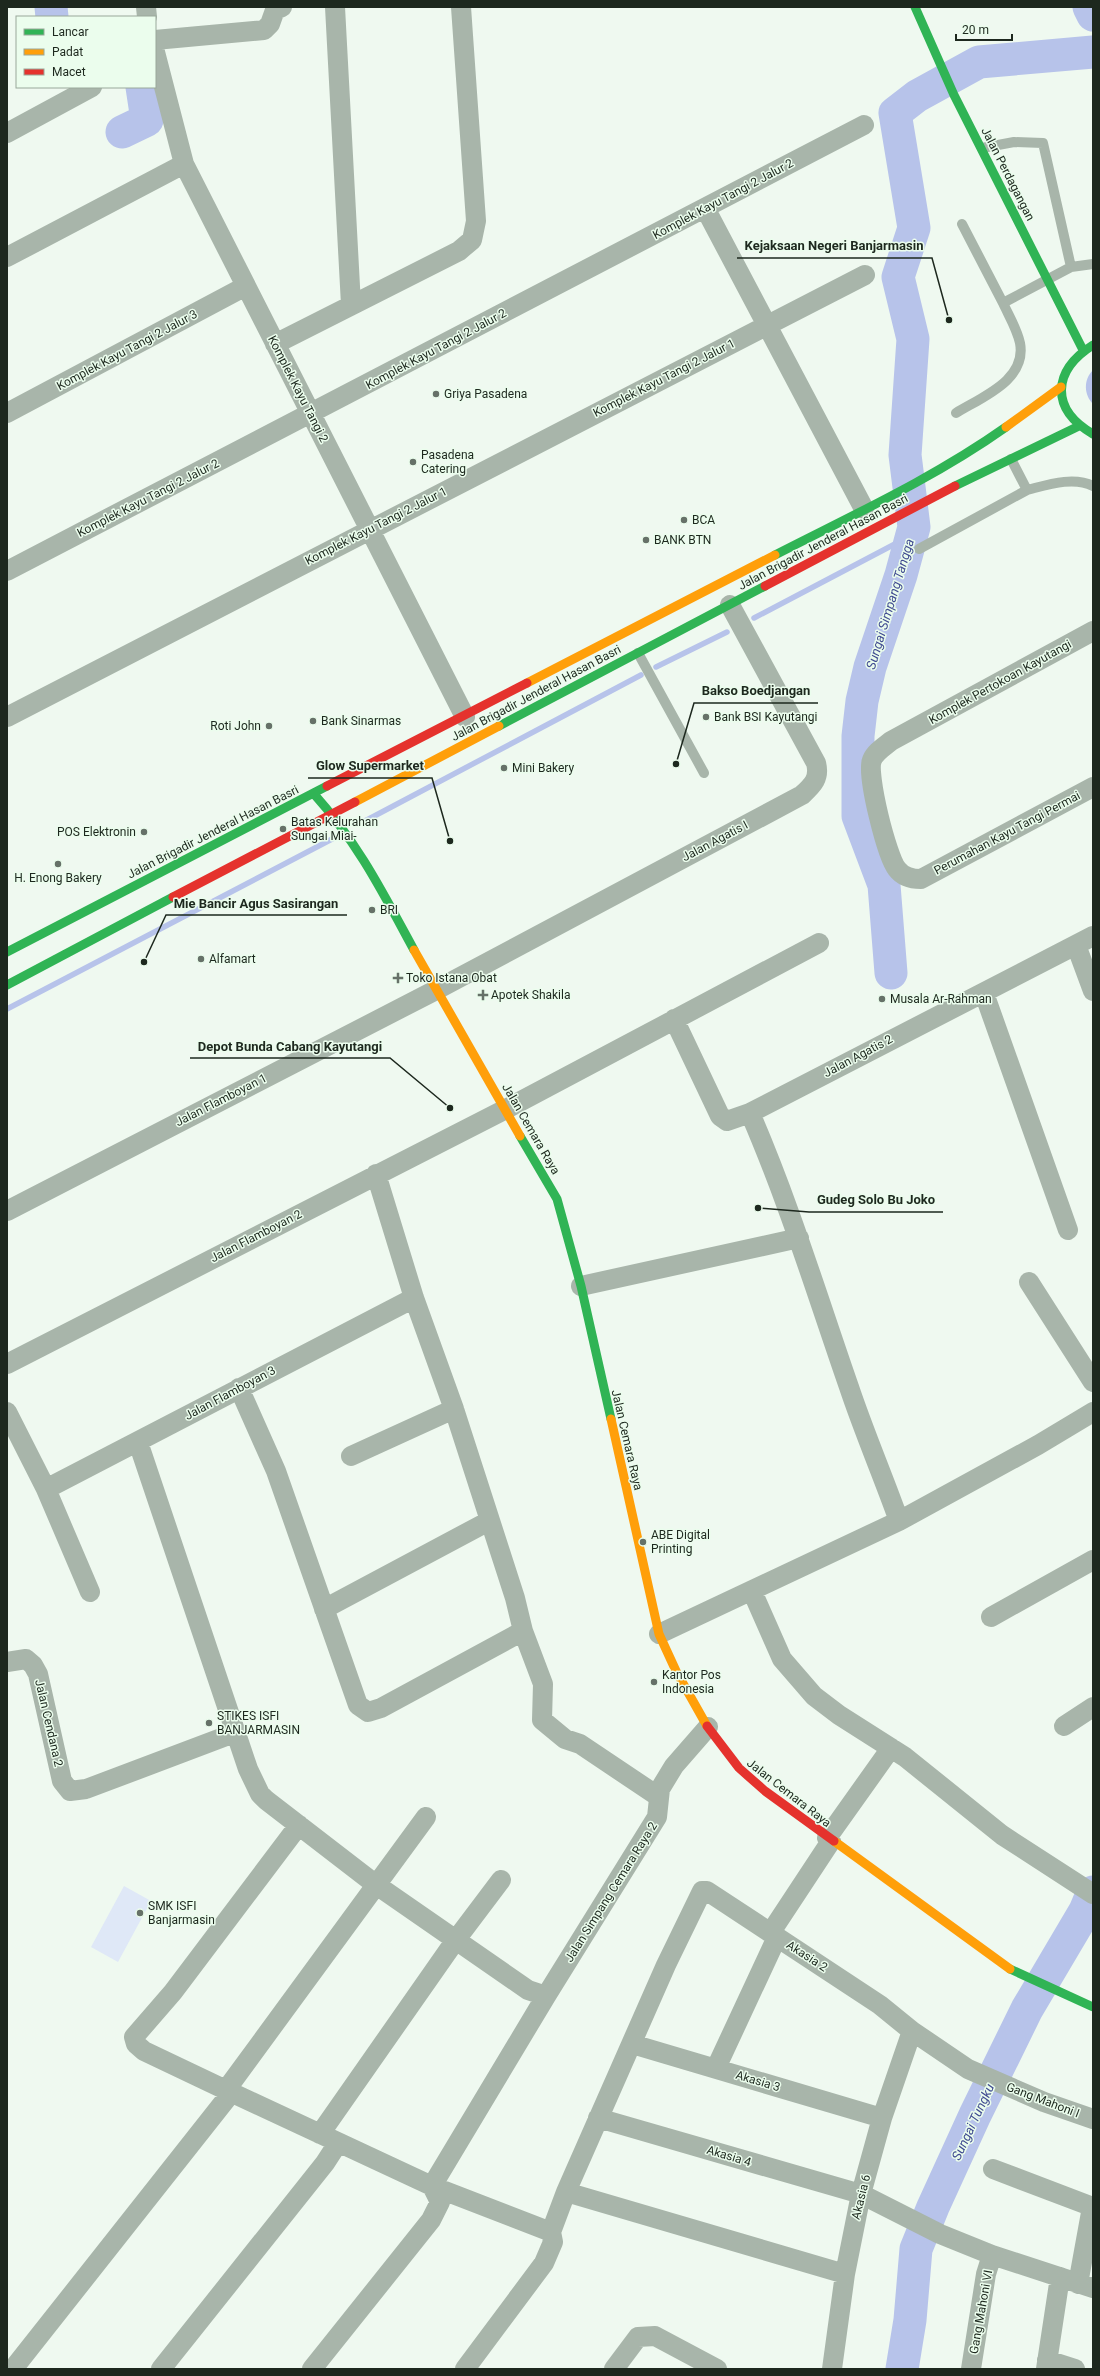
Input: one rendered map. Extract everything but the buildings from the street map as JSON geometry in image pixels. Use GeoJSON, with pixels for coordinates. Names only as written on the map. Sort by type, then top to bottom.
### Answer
{"type":"FeatureCollection","features":[{"type":"Feature","properties":{"kind":"main road","name":"Jalan Perdagangan"},"geometry":{"type":"LineString","coordinates":[[918,8],[954,95],[1083,350]]}},
{"type":"Feature","properties":{"kind":"main road"},"geometry":{"type":"LineString","coordinates":[[1093,345],[1083,350],[1067,365],[1061,386],[1065,408],[1079,426],[1093,434]]}},
{"type":"Feature","properties":{"kind":"main road","name":"Jalan Brigadir Jenderal Hasan Basri"},"geometry":{"type":"LineString","coordinates":[[7,952],[932,474],[975,449],[1061,386]]}},
{"type":"Feature","properties":{"kind":"main road","name":"Jalan Brigadir Jenderal Hasan Basri"},"geometry":{"type":"LineString","coordinates":[[7,985],[333,815],[934,497],[1079,426]]}},
{"type":"Feature","properties":{"kind":"main road"},"geometry":{"type":"LineString","coordinates":[[811,537],[822,557]]}},
{"type":"Feature","properties":{"kind":"main road"},"geometry":{"type":"LineString","coordinates":[[657,615],[668,637]]}},
{"type":"Feature","properties":{"kind":"main road","name":"Jalan Cemara Raya"},"geometry":{"type":"LineString","coordinates":[[314,794],[333,815],[363,856],[436,990],[557,1199],[581,1286],[659,1634],[679,1677],[708,1727],[739,1768],[764,1791],[998,1962],[1070,1998],[1093,2007]]}},
{"type":"Feature","properties":{"kind":"street"},"geometry":{"type":"LineString","coordinates":[[156,40],[264,30],[270,24],[275,10],[282,7]]}},
{"type":"Feature","properties":{"kind":"street"},"geometry":{"type":"LineString","coordinates":[[334,7],[351,305]]}},
{"type":"Feature","properties":{"kind":"street"},"geometry":{"type":"LineString","coordinates":[[276,344],[468,246],[475,231],[460,7]]}},
{"type":"Feature","properties":{"kind":"street","name":"Komplek Kayu Tangi 2"},"geometry":{"type":"LineString","coordinates":[[156,57],[184,164],[464,717]]}},
{"type":"Feature","properties":{"kind":"street"},"geometry":{"type":"LineString","coordinates":[[7,134],[90,88]]}},
{"type":"Feature","properties":{"kind":"street","name":"Komplek Kayu Tangi 2 Jalur 2"},"geometry":{"type":"LineString","coordinates":[[7,571],[864,125]]}},
{"type":"Feature","properties":{"kind":"street"},"geometry":{"type":"LineString","coordinates":[[7,257],[184,164]]}},
{"type":"Feature","properties":{"kind":"street"},"geometry":{"type":"LineString","coordinates":[[705,208],[864,510]]}},
{"type":"Feature","properties":{"kind":"street","name":"Komplek Kayu Tangi 2 Jalur 1"},"geometry":{"type":"LineString","coordinates":[[7,717],[865,275]]}},
{"type":"Feature","properties":{"kind":"street","name":"Komplek Kayu Tangi 2 Jalur 3"},"geometry":{"type":"LineString","coordinates":[[7,414],[246,286]]}},
{"type":"Feature","properties":{"kind":"street","name":"Jalan Agatis I"},"geometry":{"type":"LineString","coordinates":[[436,990],[802,795],[813,786],[818,775],[816,763],[730,605]]}},
{"type":"Feature","properties":{"kind":"street","name":"Komplek Pertokoan Kayutangi"},"geometry":{"type":"LineString","coordinates":[[921,879],[908,878],[896,868],[890,855],[875,799],[870,773],[872,760],[877,753],[891,741],[907,734],[1093,631]]}},
{"type":"Feature","properties":{"kind":"street","name":"Perumahan Kayu Tangi Permai"},"geometry":{"type":"LineString","coordinates":[[921,879],[1093,787]]}},
{"type":"Feature","properties":{"kind":"street","name":"Jalan Agatis 2"},"geometry":{"type":"LineString","coordinates":[[674,1019],[721,1118],[727,1121],[750,1113],[912,1028],[984,993],[1093,936]]}},
{"type":"Feature","properties":{"kind":"street","name":"Jalan Flamboyan 2"},"geometry":{"type":"LineString","coordinates":[[7,1364],[376,1174],[506,1109],[819,943]]}},
{"type":"Feature","properties":{"kind":"street"},"geometry":{"type":"LineString","coordinates":[[1076,945],[1093,991]]}},
{"type":"Feature","properties":{"kind":"street","name":"Jalan Flamboyan 1"},"geometry":{"type":"LineString","coordinates":[[7,1211],[436,990]]}},
{"type":"Feature","properties":{"kind":"street"},"geometry":{"type":"LineString","coordinates":[[984,993],[1068,1230]]}},
{"type":"Feature","properties":{"kind":"street"},"geometry":{"type":"LineString","coordinates":[[750,1113],[799,1238],[849,1390],[900,1521]]}},
{"type":"Feature","properties":{"kind":"street"},"geometry":{"type":"LineString","coordinates":[[376,1174],[414,1298],[454,1409],[515,1598],[523,1631],[543,1684],[542,1720],[565,1740],[580,1744],[658,1797]]}},
{"type":"Feature","properties":{"kind":"street"},"geometry":{"type":"LineString","coordinates":[[581,1286],[799,1238]]}},
{"type":"Feature","properties":{"kind":"street"},"geometry":{"type":"LineString","coordinates":[[1029,1282],[1093,1382]]}},
{"type":"Feature","properties":{"kind":"street","name":"Jalan Flamboyan 3"},"geometry":{"type":"LineString","coordinates":[[46,1489],[414,1298]]}},
{"type":"Feature","properties":{"kind":"street"},"geometry":{"type":"LineString","coordinates":[[239,1388],[276,1471],[358,1705],[368,1712],[381,1708],[523,1631]]}},
{"type":"Feature","properties":{"kind":"street"},"geometry":{"type":"LineString","coordinates":[[351,1456],[454,1409]]}},
{"type":"Feature","properties":{"kind":"street"},"geometry":{"type":"LineString","coordinates":[[7,1412],[46,1489],[90,1592]]}},
{"type":"Feature","properties":{"kind":"street"},"geometry":{"type":"LineString","coordinates":[[659,1634],[900,1521],[1038,1445],[1093,1412]]}},
{"type":"Feature","properties":{"kind":"street"},"geometry":{"type":"LineString","coordinates":[[138,1442],[237,1732],[248,1769],[260,1794],[375,1884],[455,1941],[528,1990],[546,1996]]}},
{"type":"Feature","properties":{"kind":"street"},"geometry":{"type":"LineString","coordinates":[[324,1608],[489,1521]]}},
{"type":"Feature","properties":{"kind":"street"},"geometry":{"type":"LineString","coordinates":[[991,1617],[1093,1560]]}},
{"type":"Feature","properties":{"kind":"street"},"geometry":{"type":"LineString","coordinates":[[752,1591],[782,1659],[814,1696],[839,1715],[905,1757],[1002,1834],[1086,1889]]}},
{"type":"Feature","properties":{"kind":"street","name":"Jalan Cendana 2"},"geometry":{"type":"LineString","coordinates":[[7,1662],[26,1659],[33,1665],[38,1674],[62,1781],[70,1790],[86,1789],[237,1732]]}},
{"type":"Feature","properties":{"kind":"street"},"geometry":{"type":"LineString","coordinates":[[1064,1726],[1093,1707]]}},
{"type":"Feature","properties":{"kind":"street","name":"Jalan Simpang Cemara Raya 2"},"geometry":{"type":"LineString","coordinates":[[432,2186],[546,1996],[657,1817],[660,1805],[658,1797],[660,1789],[674,1766],[708,1727]]}},
{"type":"Feature","properties":{"kind":"street"},"geometry":{"type":"LineString","coordinates":[[716,2068],[774,1935],[829,1839],[891,1748]]}},
{"type":"Feature","properties":{"kind":"street"},"geometry":{"type":"LineString","coordinates":[[13,2369],[228,2092],[375,1884],[426,1817]]}},
{"type":"Feature","properties":{"kind":"street"},"geometry":{"type":"LineString","coordinates":[[299,1825],[177,1986],[134,2037],[136,2044],[144,2051],[228,2092],[432,2186],[551,2232]]}},
{"type":"Feature","properties":{"kind":"street"},"geometry":{"type":"LineString","coordinates":[[320,2134],[455,1941],[501,1880]]}},
{"type":"Feature","properties":{"kind":"street","name":"Akasia 2"},"geometry":{"type":"LineString","coordinates":[[632,2044],[666,1965],[702,1891],[707,1891],[880,2005],[912,2031]]}},
{"type":"Feature","properties":{"kind":"street","name":"Gang Mahoni I"},"geometry":{"type":"LineString","coordinates":[[912,2031],[968,2070],[1007,2087],[1093,2119]]}},
{"type":"Feature","properties":{"kind":"street","name":"Akasia 6"},"geometry":{"type":"LineString","coordinates":[[832,2369],[845,2274],[861,2194],[882,2118],[912,2031]]}},
{"type":"Feature","properties":{"kind":"street"},"geometry":{"type":"LineString","coordinates":[[465,2369],[544,2263],[553,2242],[551,2232],[566,2192],[632,2044]]}},
{"type":"Feature","properties":{"kind":"street","name":"Akasia 3"},"geometry":{"type":"LineString","coordinates":[[632,2044],[882,2118]]}},
{"type":"Feature","properties":{"kind":"street","name":"Akasia 4"},"geometry":{"type":"LineString","coordinates":[[598,2118],[861,2194],[940,2234],[992,2255],[1077,2283]]}},
{"type":"Feature","properties":{"kind":"street"},"geometry":{"type":"LineString","coordinates":[[161,2369],[320,2169],[338,2143]]}},
{"type":"Feature","properties":{"kind":"street"},"geometry":{"type":"LineString","coordinates":[[993,2169],[1092,2207],[1077,2283],[1047,2365],[1075,2369]]}},
{"type":"Feature","properties":{"kind":"street"},"geometry":{"type":"LineString","coordinates":[[312,2369],[431,2220],[440,2202],[432,2186]]}},
{"type":"Feature","properties":{"kind":"street"},"geometry":{"type":"LineString","coordinates":[[566,2192],[845,2274]]}},
{"type":"Feature","properties":{"kind":"street","name":"Gang Mahoni VI"},"geometry":{"type":"LineString","coordinates":[[971,2369],[986,2274],[992,2255]]}},
{"type":"Feature","properties":{"kind":"street"},"geometry":{"type":"LineString","coordinates":[[614,2369],[638,2337],[644,2335],[655,2336],[717,2369]]}},
{"type":"Feature","properties":{"kind":"lane"},"geometry":{"type":"LineString","coordinates":[[982,148],[1014,142],[1043,143],[1071,266]]}},
{"type":"Feature","properties":{"kind":"lane"},"geometry":{"type":"LineString","coordinates":[[956,413],[1006,382],[1018,366],[1020,344],[1003,303],[962,224]]}},
{"type":"Feature","properties":{"kind":"lane"},"geometry":{"type":"LineString","coordinates":[[1003,303],[1071,266],[1093,264]]}},
{"type":"Feature","properties":{"kind":"lane"},"geometry":{"type":"LineString","coordinates":[[1011,459],[1027,490]]}},
{"type":"Feature","properties":{"kind":"lane"},"geometry":{"type":"LineString","coordinates":[[919,550],[1027,490],[1052,483],[1075,482],[1093,486]]}},
{"type":"Feature","properties":{"kind":"lane"},"geometry":{"type":"LineString","coordinates":[[638,653],[704,773]]}},
{"type":"Feature","properties":{"kind":"shaded area"},"geometry":{"type":"Polygon","coordinates":[[[124,1886],[151,1901],[118,1962],[91,1947],[124,1886]]]}},
{"type":"Feature","properties":{"kind":"water"},"geometry":{"type":"Polygon","coordinates":[[[1093,370],[1093,404],[1086,392],[1086,383],[1093,370]]]}},
{"type":"Feature","properties":{"kind":"waterway"},"geometry":{"type":"LineString","coordinates":[[51,7],[52,16]]}},
{"type":"Feature","properties":{"kind":"waterway","name":"Sungai Simpang Tangga"},"geometry":{"type":"LineString","coordinates":[[1089,7],[1093,15]]}},
{"type":"Feature","properties":{"kind":"waterway","name":"Sungai Simpang Tangga"},"geometry":{"type":"LineString","coordinates":[[891,973],[884,885],[858,816],[858,736],[862,701],[870,667],[901,575],[914,527],[905,455],[913,339],[898,277],[914,228],[895,113],[917,96],[979,62],[1093,52]]}},
{"type":"Feature","properties":{"kind":"waterway"},"geometry":{"type":"LineString","coordinates":[[122,132],[147,120],[142,88]]}},
{"type":"Feature","properties":{"kind":"waterway"},"geometry":{"type":"LineString","coordinates":[[754,618],[912,535]]}},
{"type":"Feature","properties":{"kind":"waterway"},"geometry":{"type":"LineString","coordinates":[[656,667],[727,632]]}},
{"type":"Feature","properties":{"kind":"waterway"},"geometry":{"type":"LineString","coordinates":[[363,822],[641,675]]}},
{"type":"Feature","properties":{"kind":"waterway"},"geometry":{"type":"LineString","coordinates":[[7,1009],[334,838]]}},
{"type":"Feature","properties":{"kind":"waterway","name":"Sungai Tungku"},"geometry":{"type":"LineString","coordinates":[[902,2369],[910,2320],[916,2249],[933,2207],[975,2115],[1027,2009],[1085,1911],[1093,1892]]}},
{"type":"Feature","properties":{"kind":"traffic: fast"},"geometry":{"type":"LineString","coordinates":[[915,7],[954,95],[1083,350]]}},
{"type":"Feature","properties":{"kind":"traffic: fast"},"geometry":{"type":"LineString","coordinates":[[1093,345],[1079,355],[1070,366],[1064,378],[1062,390],[1063,402],[1069,413],[1079,424],[1093,434]]}},
{"type":"Feature","properties":{"kind":"traffic: fast"},"geometry":{"type":"LineString","coordinates":[[955,486],[1079,426]]}},
{"type":"Feature","properties":{"kind":"traffic: fast"},"geometry":{"type":"LineString","coordinates":[[775,555],[922,479],[979,446],[1006,427]]}},
{"type":"Feature","properties":{"kind":"traffic: fast"},"geometry":{"type":"LineString","coordinates":[[499,726],[765,586]]}},
{"type":"Feature","properties":{"kind":"traffic: fast"},"geometry":{"type":"LineString","coordinates":[[7,952],[327,786]]}},
{"type":"Feature","properties":{"kind":"traffic: fast"},"geometry":{"type":"LineString","coordinates":[[314,794],[330,812],[357,850],[414,950]]}},
{"type":"Feature","properties":{"kind":"traffic: fast"},"geometry":{"type":"LineString","coordinates":[[7,985],[173,897]]}},
{"type":"Feature","properties":{"kind":"traffic: fast"},"geometry":{"type":"LineString","coordinates":[[520,1136],[557,1199],[581,1286],[611,1419]]}},
{"type":"Feature","properties":{"kind":"traffic: fast"},"geometry":{"type":"LineString","coordinates":[[1010,1969],[1093,2007]]}},
{"type":"Feature","properties":{"kind":"traffic: slow"},"geometry":{"type":"LineString","coordinates":[[1006,427],[1061,387]]}},
{"type":"Feature","properties":{"kind":"traffic: slow"},"geometry":{"type":"LineString","coordinates":[[527,683],[775,555]]}},
{"type":"Feature","properties":{"kind":"traffic: slow"},"geometry":{"type":"LineString","coordinates":[[355,802],[499,726]]}},
{"type":"Feature","properties":{"kind":"traffic: slow"},"geometry":{"type":"LineString","coordinates":[[414,950],[520,1136]]}},
{"type":"Feature","properties":{"kind":"traffic: slow"},"geometry":{"type":"LineString","coordinates":[[611,1419],[659,1634],[676,1671],[707,1726]]}},
{"type":"Feature","properties":{"kind":"traffic: slow"},"geometry":{"type":"LineString","coordinates":[[834,1841],[1010,1969]]}},
{"type":"Feature","properties":{"kind":"traffic: jam"},"geometry":{"type":"LineString","coordinates":[[765,586],[955,486]]}},
{"type":"Feature","properties":{"kind":"traffic: jam"},"geometry":{"type":"LineString","coordinates":[[327,786],[527,683]]}},
{"type":"Feature","properties":{"kind":"traffic: jam"},"geometry":{"type":"LineString","coordinates":[[173,897],[355,802]]}},
{"type":"Feature","properties":{"kind":"traffic: jam"},"geometry":{"type":"LineString","coordinates":[[707,1726],[739,1768],[765,1791],[834,1841]]}},
{"type":"Feature","properties":{"kind":"place","name":"Kejaksaan Negeri Banjarmasin"},"geometry":{"type":"Point","coordinates":[949,320]}},
{"type":"Feature","properties":{"kind":"place","name":"Griya Pasadena"},"geometry":{"type":"Point","coordinates":[436,394]}},
{"type":"Feature","properties":{"kind":"place","name":"Pasadena Catering"},"geometry":{"type":"Point","coordinates":[413,462]}},
{"type":"Feature","properties":{"kind":"place","name":"BCA"},"geometry":{"type":"Point","coordinates":[684,520]}},
{"type":"Feature","properties":{"kind":"place","name":"BANK BTN"},"geometry":{"type":"Point","coordinates":[646,540]}},
{"type":"Feature","properties":{"kind":"place","name":"Bank BSI Kayutangi"},"geometry":{"type":"Point","coordinates":[706,717]}},
{"type":"Feature","properties":{"kind":"place","name":"Bank Sinarmas"},"geometry":{"type":"Point","coordinates":[313,721]}},
{"type":"Feature","properties":{"kind":"place","name":"Roti John"},"geometry":{"type":"Point","coordinates":[269,726]}},
{"type":"Feature","properties":{"kind":"place","name":"Bakso Boedjangan"},"geometry":{"type":"Point","coordinates":[676,764]}},
{"type":"Feature","properties":{"kind":"place","name":"Mini Bakery"},"geometry":{"type":"Point","coordinates":[504,768]}},
{"type":"Feature","properties":{"kind":"place","name":"Batas Kelurahan Sungai Miai-"},"geometry":{"type":"Point","coordinates":[283,829]}},
{"type":"Feature","properties":{"kind":"place","name":"POS Elektronin"},"geometry":{"type":"Point","coordinates":[144,832]}},
{"type":"Feature","properties":{"kind":"place","name":"Glow Supermarket"},"geometry":{"type":"Point","coordinates":[450,841]}},
{"type":"Feature","properties":{"kind":"place","name":"H. Enong Bakery"},"geometry":{"type":"Point","coordinates":[58,864]}},
{"type":"Feature","properties":{"kind":"place","name":"BRI"},"geometry":{"type":"Point","coordinates":[372,910]}},
{"type":"Feature","properties":{"kind":"place","name":"Alfamart"},"geometry":{"type":"Point","coordinates":[201,959]}},
{"type":"Feature","properties":{"kind":"place","name":"Mie Bancir Agus Sasirangan"},"geometry":{"type":"Point","coordinates":[144,962]}},
{"type":"Feature","properties":{"kind":"place","name":"Toko Istana Obat"},"geometry":{"type":"Point","coordinates":[398,978]}},
{"type":"Feature","properties":{"kind":"place","name":"Apotek Shakila"},"geometry":{"type":"Point","coordinates":[483,995]}},
{"type":"Feature","properties":{"kind":"place","name":"Musala Ar-Rahman"},"geometry":{"type":"Point","coordinates":[882,999]}},
{"type":"Feature","properties":{"kind":"place","name":"Depot Bunda Cabang Kayutangi"},"geometry":{"type":"Point","coordinates":[450,1108]}},
{"type":"Feature","properties":{"kind":"place","name":"Gudeg Solo Bu Joko"},"geometry":{"type":"Point","coordinates":[758,1208]}},
{"type":"Feature","properties":{"kind":"place","name":"ABE Digital Printing"},"geometry":{"type":"Point","coordinates":[643,1542]}},
{"type":"Feature","properties":{"kind":"place","name":"Kantor Pos Indonesia"},"geometry":{"type":"Point","coordinates":[654,1682]}},
{"type":"Feature","properties":{"kind":"place","name":"STIKES ISFI BANJARMASIN"},"geometry":{"type":"Point","coordinates":[209,1723]}},
{"type":"Feature","properties":{"kind":"place","name":"SMK ISFI Banjarmasin"},"geometry":{"type":"Point","coordinates":[140,1913]}}]}
